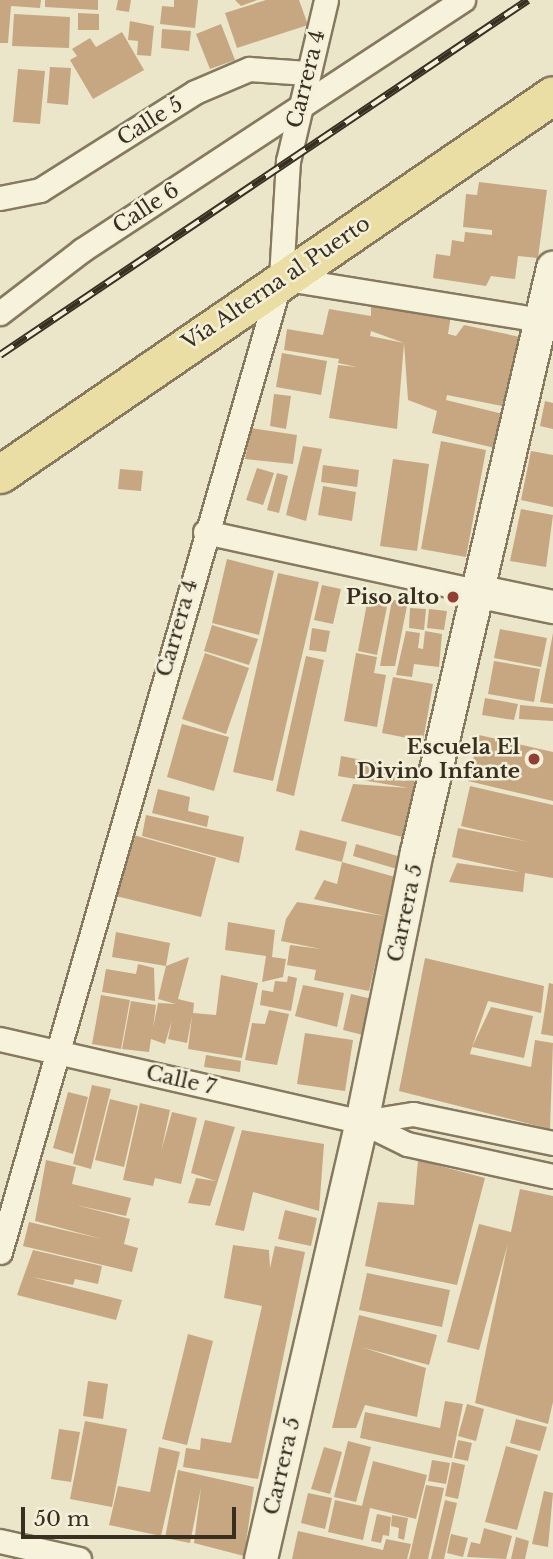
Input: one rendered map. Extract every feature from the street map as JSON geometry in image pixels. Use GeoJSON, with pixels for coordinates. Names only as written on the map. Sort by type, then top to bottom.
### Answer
{"type":"FeatureCollection","features":[{"type":"Feature","properties":{"kind":"main road","name":"Vía Alterna al Puerto"},"geometry":{"type":"LineString","coordinates":[[0,474],[281,278],[553,95]]}},
{"type":"Feature","properties":{"kind":"street","name":"Carrera 4"},"geometry":{"type":"LineString","coordinates":[[0,1252],[205,532],[281,278],[288,161],[297,110],[326,0]]}},
{"type":"Feature","properties":{"kind":"street","name":"Calle 6"},"geometry":{"type":"LineString","coordinates":[[0,313],[82,250],[463,0]]}},
{"type":"Feature","properties":{"kind":"street","name":"Calle 5"},"geometry":{"type":"LineString","coordinates":[[0,198],[40,190],[195,92],[249,69],[307,73]]}},
{"type":"Feature","properties":{"kind":"street","name":"Carrera 5"},"geometry":{"type":"LineString","coordinates":[[261,1559],[362,1122],[417,852],[548,321],[553,268]]}},
{"type":"Feature","properties":{"kind":"street"},"geometry":{"type":"LineString","coordinates":[[281,278],[548,321]]}},
{"type":"Feature","properties":{"kind":"street"},"geometry":{"type":"LineString","coordinates":[[205,532],[553,607]]}},
{"type":"Feature","properties":{"kind":"street","name":"Calle 7"},"geometry":{"type":"LineString","coordinates":[[0,1039],[362,1122],[407,1144],[553,1176]]}},
{"type":"Feature","properties":{"kind":"street","name":"Calle 7"},"geometry":{"type":"LineString","coordinates":[[362,1122],[413,1114],[553,1143]]}},
{"type":"Feature","properties":{"kind":"street"},"geometry":{"type":"LineString","coordinates":[[0,1541],[79,1559]]}},
{"type":"Feature","properties":{"kind":"building"},"geometry":{"type":"Polygon","coordinates":[[[0,0],[41,0],[40,8],[11,6],[8,43],[0,43],[0,0]]]}},
{"type":"Feature","properties":{"kind":"building"},"geometry":{"type":"Polygon","coordinates":[[[45,0],[98,0],[98,10],[45,7],[45,0]]]}},
{"type":"Feature","properties":{"kind":"building"},"geometry":{"type":"Polygon","coordinates":[[[118,0],[131,0],[129,12],[116,10],[118,0]]]}},
{"type":"Feature","properties":{"kind":"building"},"geometry":{"type":"Polygon","coordinates":[[[174,0],[198,0],[195,28],[160,24],[162,6],[174,7],[174,0]]]}},
{"type":"Feature","properties":{"kind":"building"},"geometry":{"type":"Polygon","coordinates":[[[235,0],[257,0],[241,6],[235,0]]]}},
{"type":"Feature","properties":{"kind":"building"},"geometry":{"type":"Polygon","coordinates":[[[266,0],[299,0],[308,25],[237,48],[225,13],[266,0]]]}},
{"type":"Feature","properties":{"kind":"building"},"geometry":{"type":"Polygon","coordinates":[[[78,13],[99,14],[99,30],[78,30],[78,13]]]}},
{"type":"Feature","properties":{"kind":"building"},"geometry":{"type":"Polygon","coordinates":[[[14,14],[70,17],[69,48],[12,46],[14,14]]]}},
{"type":"Feature","properties":{"kind":"building"},"geometry":{"type":"Polygon","coordinates":[[[130,21],[154,26],[151,56],[137,55],[138,41],[128,40],[130,21]]]}},
{"type":"Feature","properties":{"kind":"building"},"geometry":{"type":"Polygon","coordinates":[[[221,24],[235,60],[210,69],[196,34],[221,24]]]}},
{"type":"Feature","properties":{"kind":"building"},"geometry":{"type":"Polygon","coordinates":[[[162,29],[191,31],[189,51],[161,48],[162,29]]]}},
{"type":"Feature","properties":{"kind":"building"},"geometry":{"type":"Polygon","coordinates":[[[122,32],[144,70],[93,99],[70,60],[77,56],[72,49],[90,38],[96,47],[122,32]]]}},
{"type":"Feature","properties":{"kind":"building"},"geometry":{"type":"Polygon","coordinates":[[[50,67],[71,68],[68,105],[47,103],[50,67]]]}},
{"type":"Feature","properties":{"kind":"building"},"geometry":{"type":"Polygon","coordinates":[[[18,69],[45,71],[40,124],[13,122],[18,69]]]}},
{"type":"Feature","properties":{"kind":"building"},"geometry":{"type":"Polygon","coordinates":[[[479,182],[547,190],[538,258],[518,256],[515,279],[491,276],[486,286],[433,278],[436,254],[450,256],[452,240],[464,242],[465,232],[492,235],[492,230],[463,227],[466,194],[477,195],[479,182]]]}},
{"type":"Feature","properties":{"kind":"building"},"geometry":{"type":"Polygon","coordinates":[[[371,299],[451,315],[448,334],[456,336],[464,325],[520,337],[502,406],[447,395],[446,400],[507,415],[499,449],[432,433],[437,411],[408,400],[404,343],[397,429],[329,418],[338,365],[357,367],[338,363],[339,359],[284,350],[287,329],[323,335],[329,309],[371,316],[371,299]],[[371,331],[370,336],[404,343],[371,331]]]}},
{"type":"Feature","properties":{"kind":"building"},"geometry":{"type":"Polygon","coordinates":[[[282,353],[327,361],[321,395],[276,387],[282,353]]]}},
{"type":"Feature","properties":{"kind":"building"},"geometry":{"type":"Polygon","coordinates":[[[274,394],[291,396],[286,429],[270,426],[274,394]]]}},
{"type":"Feature","properties":{"kind":"building"},"geometry":{"type":"Polygon","coordinates":[[[545,401],[553,403],[553,429],[540,426],[545,401]]]}},
{"type":"Feature","properties":{"kind":"building"},"geometry":{"type":"Polygon","coordinates":[[[251,428],[297,435],[293,464],[245,459],[251,428]]]}},
{"type":"Feature","properties":{"kind":"building"},"geometry":{"type":"Polygon","coordinates":[[[441,441],[486,450],[466,557],[421,549],[441,441]]]}},
{"type":"Feature","properties":{"kind":"building"},"geometry":{"type":"Polygon","coordinates":[[[303,446],[322,449],[306,521],[286,515],[303,446]]]}},
{"type":"Feature","properties":{"kind":"building"},"geometry":{"type":"Polygon","coordinates":[[[531,451],[553,455],[553,507],[521,500],[531,451]]]}},
{"type":"Feature","properties":{"kind":"building"},"geometry":{"type":"Polygon","coordinates":[[[393,459],[429,464],[417,551],[380,546],[393,459]]]}},
{"type":"Feature","properties":{"kind":"building"},"geometry":{"type":"Polygon","coordinates":[[[323,465],[359,470],[357,487],[321,482],[323,465]]]}},
{"type":"Feature","properties":{"kind":"building"},"geometry":{"type":"Polygon","coordinates":[[[257,468],[274,473],[263,505],[246,500],[257,468]]]}},
{"type":"Feature","properties":{"kind":"building"},"geometry":{"type":"Polygon","coordinates":[[[120,469],[143,471],[141,491],[118,489],[120,469]]]}},
{"type":"Feature","properties":{"kind":"building"},"geometry":{"type":"Polygon","coordinates":[[[277,473],[288,476],[279,513],[267,510],[277,473]]]}},
{"type":"Feature","properties":{"kind":"building"},"geometry":{"type":"Polygon","coordinates":[[[323,486],[356,492],[352,521],[318,515],[323,486]]]}},
{"type":"Feature","properties":{"kind":"building"},"geometry":{"type":"Polygon","coordinates":[[[521,509],[553,515],[546,567],[510,561],[521,509]]]}},
{"type":"Feature","properties":{"kind":"building"},"geometry":{"type":"Polygon","coordinates":[[[227,559],[274,571],[259,635],[212,623],[227,559]]]}},
{"type":"Feature","properties":{"kind":"building"},"geometry":{"type":"Polygon","coordinates":[[[278,573],[319,582],[273,781],[233,772],[278,573]]]}},
{"type":"Feature","properties":{"kind":"building"},"geometry":{"type":"Polygon","coordinates":[[[322,585],[341,589],[333,624],[314,620],[322,585]]]}},
{"type":"Feature","properties":{"kind":"building"},"geometry":{"type":"Polygon","coordinates":[[[368,598],[388,602],[377,655],[358,651],[368,598]]]}},
{"type":"Feature","properties":{"kind":"building"},"geometry":{"type":"Polygon","coordinates":[[[392,600],[408,601],[395,666],[380,666],[392,600]]]}},
{"type":"Feature","properties":{"kind":"building"},"geometry":{"type":"Polygon","coordinates":[[[410,608],[426,609],[424,630],[409,628],[410,608]]]}},
{"type":"Feature","properties":{"kind":"building"},"geometry":{"type":"Polygon","coordinates":[[[429,609],[447,611],[444,630],[427,628],[429,609]]]}},
{"type":"Feature","properties":{"kind":"building"},"geometry":{"type":"Polygon","coordinates":[[[212,625],[258,639],[249,665],[204,651],[212,625]]]}},
{"type":"Feature","properties":{"kind":"building"},"geometry":{"type":"Polygon","coordinates":[[[312,628],[330,631],[326,652],[309,650],[312,628]]]}},
{"type":"Feature","properties":{"kind":"building"},"geometry":{"type":"Polygon","coordinates":[[[500,629],[547,638],[541,667],[494,658],[500,629]]]}},
{"type":"Feature","properties":{"kind":"building"},"geometry":{"type":"Polygon","coordinates":[[[406,631],[420,633],[418,648],[423,649],[425,631],[442,634],[439,667],[414,664],[412,677],[396,675],[406,631]]]}},
{"type":"Feature","properties":{"kind":"building"},"geometry":{"type":"Polygon","coordinates":[[[553,633],[553,704],[540,702],[553,633]]]}},
{"type":"Feature","properties":{"kind":"building"},"geometry":{"type":"Polygon","coordinates":[[[205,653],[249,668],[226,734],[182,719],[205,653]]]}},
{"type":"Feature","properties":{"kind":"building"},"geometry":{"type":"Polygon","coordinates":[[[356,653],[377,657],[374,673],[386,675],[377,727],[344,721],[356,653]]]}},
{"type":"Feature","properties":{"kind":"building"},"geometry":{"type":"Polygon","coordinates":[[[306,656],[324,660],[294,796],[276,791],[306,656]]]}},
{"type":"Feature","properties":{"kind":"building"},"geometry":{"type":"Polygon","coordinates":[[[494,661],[540,669],[534,702],[488,694],[494,661]]]}},
{"type":"Feature","properties":{"kind":"building"},"geometry":{"type":"Polygon","coordinates":[[[393,677],[433,684],[423,741],[382,733],[393,677]]]}},
{"type":"Feature","properties":{"kind":"building"},"geometry":{"type":"Polygon","coordinates":[[[485,698],[518,704],[514,720],[482,715],[485,698]]]}},
{"type":"Feature","properties":{"kind":"building"},"geometry":{"type":"Polygon","coordinates":[[[520,705],[553,708],[553,721],[519,719],[520,705]]]}},
{"type":"Feature","properties":{"kind":"building"},"geometry":{"type":"Polygon","coordinates":[[[182,724],[229,737],[214,791],[167,777],[182,724]]]}},
{"type":"Feature","properties":{"kind":"building"},"geometry":{"type":"Polygon","coordinates":[[[479,735],[553,752],[553,801],[468,781],[479,735]]]}},
{"type":"Feature","properties":{"kind":"building"},"geometry":{"type":"Polygon","coordinates":[[[341,756],[416,770],[406,838],[341,821],[353,784],[409,788],[338,776],[341,756]]]}},
{"type":"Feature","properties":{"kind":"building"},"geometry":{"type":"Polygon","coordinates":[[[470,786],[553,805],[553,878],[525,873],[523,892],[449,882],[457,863],[520,872],[452,857],[458,828],[529,842],[461,826],[470,786]]]}},
{"type":"Feature","properties":{"kind":"building"},"geometry":{"type":"Polygon","coordinates":[[[158,789],[190,797],[188,811],[209,816],[207,827],[152,813],[158,789]]]}},
{"type":"Feature","properties":{"kind":"building"},"geometry":{"type":"Polygon","coordinates":[[[146,815],[244,837],[239,863],[142,836],[146,815]]]}},
{"type":"Feature","properties":{"kind":"building"},"geometry":{"type":"Polygon","coordinates":[[[300,830],[347,842],[342,862],[295,850],[300,830]]]}},
{"type":"Feature","properties":{"kind":"building"},"geometry":{"type":"Polygon","coordinates":[[[130,834],[216,858],[201,917],[112,895],[130,834]]]}},
{"type":"Feature","properties":{"kind":"building"},"geometry":{"type":"Polygon","coordinates":[[[356,844],[401,857],[397,869],[353,856],[356,844]]]}},
{"type":"Feature","properties":{"kind":"building"},"geometry":{"type":"Polygon","coordinates":[[[342,862],[395,877],[369,991],[314,980],[316,970],[287,965],[290,945],[321,949],[281,941],[286,919],[297,902],[384,916],[314,899],[324,880],[337,884],[342,862]]]}},
{"type":"Feature","properties":{"kind":"building"},"geometry":{"type":"Polygon","coordinates":[[[228,922],[275,930],[272,957],[286,959],[283,977],[262,982],[266,956],[225,950],[228,922]]]}},
{"type":"Feature","properties":{"kind":"building"},"geometry":{"type":"Polygon","coordinates":[[[116,932],[170,943],[166,966],[112,957],[116,932]]]}},
{"type":"Feature","properties":{"kind":"building"},"geometry":{"type":"Polygon","coordinates":[[[189,957],[178,999],[194,1003],[193,1013],[216,1015],[221,975],[258,983],[242,1058],[188,1049],[192,1016],[187,1043],[168,1039],[172,1020],[165,1044],[151,1039],[149,1052],[122,1049],[131,1001],[156,1005],[153,1028],[158,1003],[176,1004],[158,999],[166,966],[189,957]]]}},
{"type":"Feature","properties":{"kind":"building"},"geometry":{"type":"Polygon","coordinates":[[[425,958],[544,986],[541,1013],[488,1001],[470,1054],[531,1067],[535,1040],[553,1043],[550,1129],[399,1091],[425,958]]]}},
{"type":"Feature","properties":{"kind":"building"},"geometry":{"type":"Polygon","coordinates":[[[138,964],[154,968],[155,1001],[102,992],[106,969],[136,974],[138,964]]]}},
{"type":"Feature","properties":{"kind":"building"},"geometry":{"type":"Polygon","coordinates":[[[288,976],[297,978],[291,1011],[260,1005],[262,990],[273,992],[275,981],[287,982],[288,976]]]}},
{"type":"Feature","properties":{"kind":"building"},"geometry":{"type":"Polygon","coordinates":[[[549,983],[553,984],[553,1036],[541,1034],[549,983]]]}},
{"type":"Feature","properties":{"kind":"building"},"geometry":{"type":"Polygon","coordinates":[[[303,985],[344,993],[337,1027],[295,1016],[303,985]]]}},
{"type":"Feature","properties":{"kind":"building"},"geometry":{"type":"Polygon","coordinates":[[[351,994],[372,999],[363,1035],[343,1030],[351,994]]]}},
{"type":"Feature","properties":{"kind":"building"},"geometry":{"type":"Polygon","coordinates":[[[101,995],[130,1000],[121,1049],[92,1044],[101,995]]]}},
{"type":"Feature","properties":{"kind":"building"},"geometry":{"type":"Polygon","coordinates":[[[491,1007],[533,1016],[524,1058],[472,1047],[491,1007]]]}},
{"type":"Feature","properties":{"kind":"building"},"geometry":{"type":"Polygon","coordinates":[[[269,1010],[289,1014],[277,1065],[245,1060],[252,1023],[265,1024],[269,1010]]]}},
{"type":"Feature","properties":{"kind":"building"},"geometry":{"type":"Polygon","coordinates":[[[305,1033],[353,1040],[345,1091],[297,1084],[305,1033]]]}},
{"type":"Feature","properties":{"kind":"building"},"geometry":{"type":"Polygon","coordinates":[[[206,1055],[241,1061],[240,1072],[204,1067],[206,1055]]]}},
{"type":"Feature","properties":{"kind":"building"},"geometry":{"type":"Polygon","coordinates":[[[92,1085],[111,1089],[91,1169],[73,1164],[92,1085]]]}},
{"type":"Feature","properties":{"kind":"building"},"geometry":{"type":"Polygon","coordinates":[[[68,1092],[88,1097],[73,1154],[53,1148],[68,1092]]]}},
{"type":"Feature","properties":{"kind":"building"},"geometry":{"type":"Polygon","coordinates":[[[110,1099],[138,1106],[124,1167],[95,1160],[110,1099]]]}},
{"type":"Feature","properties":{"kind":"building"},"geometry":{"type":"Polygon","coordinates":[[[140,1103],[170,1110],[161,1152],[172,1112],[197,1118],[181,1184],[155,1178],[153,1186],[123,1180],[140,1103]]]}},
{"type":"Feature","properties":{"kind":"building"},"geometry":{"type":"Polygon","coordinates":[[[205,1120],[235,1127],[210,1206],[188,1203],[196,1178],[216,1181],[191,1173],[205,1120]]]}},
{"type":"Feature","properties":{"kind":"building"},"geometry":{"type":"Polygon","coordinates":[[[242,1130],[324,1144],[319,1211],[253,1192],[244,1231],[215,1225],[242,1130]]]}},
{"type":"Feature","properties":{"kind":"building"},"geometry":{"type":"Polygon","coordinates":[[[46,1160],[76,1167],[72,1184],[131,1198],[126,1216],[76,1205],[130,1219],[124,1244],[138,1248],[132,1272],[23,1246],[29,1222],[102,1239],[35,1221],[46,1160]]]}},
{"type":"Feature","properties":{"kind":"building"},"geometry":{"type":"Polygon","coordinates":[[[418,1160],[485,1178],[457,1285],[365,1266],[378,1202],[414,1205],[418,1160]]]}},
{"type":"Feature","properties":{"kind":"building"},"geometry":{"type":"Polygon","coordinates":[[[520,1189],[553,1196],[553,1402],[548,1424],[475,1403],[508,1243],[479,1350],[447,1342],[479,1224],[511,1232],[520,1189]]]}},
{"type":"Feature","properties":{"kind":"building"},"geometry":{"type":"Polygon","coordinates":[[[285,1210],[317,1218],[311,1246],[278,1239],[285,1210]]]}},
{"type":"Feature","properties":{"kind":"building"},"geometry":{"type":"Polygon","coordinates":[[[233,1245],[269,1250],[270,1268],[275,1246],[305,1252],[258,1479],[183,1467],[186,1448],[200,1450],[201,1438],[231,1443],[262,1306],[224,1298],[233,1245]]]}},
{"type":"Feature","properties":{"kind":"building"},"geometry":{"type":"Polygon","coordinates":[[[33,1250],[102,1266],[98,1284],[75,1279],[73,1285],[32,1277],[122,1300],[116,1320],[17,1295],[33,1250]]]}},
{"type":"Feature","properties":{"kind":"building"},"geometry":{"type":"Polygon","coordinates":[[[367,1273],[450,1290],[442,1327],[359,1310],[367,1273]]]}},
{"type":"Feature","properties":{"kind":"building"},"geometry":{"type":"Polygon","coordinates":[[[359,1315],[437,1335],[429,1365],[361,1347],[426,1368],[417,1417],[365,1405],[356,1428],[332,1428],[359,1315]]]}},
{"type":"Feature","properties":{"kind":"building"},"geometry":{"type":"Polygon","coordinates":[[[188,1334],[213,1341],[187,1445],[162,1439],[188,1334]]]}},
{"type":"Feature","properties":{"kind":"building"},"geometry":{"type":"Polygon","coordinates":[[[88,1381],[108,1384],[103,1419],[83,1416],[88,1381]]]}},
{"type":"Feature","properties":{"kind":"building"},"geometry":{"type":"Polygon","coordinates":[[[445,1401],[463,1404],[452,1458],[360,1438],[365,1412],[440,1428],[445,1401]]]}},
{"type":"Feature","properties":{"kind":"building"},"geometry":{"type":"Polygon","coordinates":[[[467,1404],[484,1409],[476,1441],[458,1436],[467,1404]]]}},
{"type":"Feature","properties":{"kind":"building"},"geometry":{"type":"Polygon","coordinates":[[[516,1419],[547,1427],[540,1451],[510,1443],[516,1419]]]}},
{"type":"Feature","properties":{"kind":"building"},"geometry":{"type":"Polygon","coordinates":[[[85,1421],[127,1429],[112,1507],[70,1499],[85,1421]]]}},
{"type":"Feature","properties":{"kind":"building"},"geometry":{"type":"Polygon","coordinates":[[[59,1429],[80,1432],[71,1482],[51,1479],[59,1429]]]}},
{"type":"Feature","properties":{"kind":"building"},"geometry":{"type":"Polygon","coordinates":[[[458,1440],[472,1443],[468,1461],[454,1458],[458,1440]]]}},
{"type":"Feature","properties":{"kind":"building"},"geometry":{"type":"Polygon","coordinates":[[[348,1441],[371,1447],[356,1502],[334,1497],[348,1441]]]}},
{"type":"Feature","properties":{"kind":"building"},"geometry":{"type":"Polygon","coordinates":[[[506,1446],[538,1455],[517,1530],[485,1522],[506,1446]]]}},
{"type":"Feature","properties":{"kind":"building"},"geometry":{"type":"Polygon","coordinates":[[[159,1447],[180,1452],[161,1536],[109,1525],[118,1486],[150,1492],[159,1447]]]}},
{"type":"Feature","properties":{"kind":"building"},"geometry":{"type":"Polygon","coordinates":[[[324,1447],[342,1452],[330,1494],[311,1489],[324,1447]]]}},
{"type":"Feature","properties":{"kind":"building"},"geometry":{"type":"Polygon","coordinates":[[[432,1460],[450,1463],[446,1484],[428,1481],[432,1460]]]}},
{"type":"Feature","properties":{"kind":"building"},"geometry":{"type":"Polygon","coordinates":[[[373,1461],[427,1475],[416,1519],[370,1508],[363,1540],[328,1532],[335,1500],[362,1506],[373,1461]]]}},
{"type":"Feature","properties":{"kind":"building"},"geometry":{"type":"Polygon","coordinates":[[[452,1462],[465,1465],[458,1499],[445,1496],[452,1462]]]}},
{"type":"Feature","properties":{"kind":"building"},"geometry":{"type":"Polygon","coordinates":[[[178,1470],[254,1487],[244,1556],[194,1543],[201,1488],[190,1543],[165,1538],[178,1470]]]}},
{"type":"Feature","properties":{"kind":"building"},"geometry":{"type":"Polygon","coordinates":[[[426,1485],[444,1488],[428,1559],[409,1559],[426,1485]]]}},
{"type":"Feature","properties":{"kind":"building"},"geometry":{"type":"Polygon","coordinates":[[[544,1491],[553,1493],[548,1547],[532,1544],[544,1491]]]}},
{"type":"Feature","properties":{"kind":"building"},"geometry":{"type":"Polygon","coordinates":[[[308,1493],[332,1498],[325,1529],[301,1523],[308,1493]]]}},
{"type":"Feature","properties":{"kind":"building"},"geometry":{"type":"Polygon","coordinates":[[[445,1500],[457,1503],[444,1559],[431,1559],[445,1500]]]}},
{"type":"Feature","properties":{"kind":"building"},"geometry":{"type":"Polygon","coordinates":[[[377,1514],[391,1517],[389,1536],[383,1535],[381,1543],[371,1541],[377,1514]]]}},
{"type":"Feature","properties":{"kind":"building"},"geometry":{"type":"Polygon","coordinates":[[[392,1515],[408,1518],[404,1540],[398,1538],[399,1528],[391,1526],[392,1515]]]}},
{"type":"Feature","properties":{"kind":"building"},"geometry":{"type":"Polygon","coordinates":[[[484,1528],[512,1536],[506,1559],[467,1557],[471,1542],[480,1544],[484,1528]]]}},
{"type":"Feature","properties":{"kind":"building"},"geometry":{"type":"Polygon","coordinates":[[[298,1531],[383,1550],[386,1539],[411,1544],[407,1559],[292,1559],[298,1531]]]}},
{"type":"Feature","properties":{"kind":"building"},"geometry":{"type":"Polygon","coordinates":[[[451,1534],[468,1538],[463,1557],[447,1553],[451,1534]]]}},
{"type":"Feature","properties":{"kind":"building"},"geometry":{"type":"Polygon","coordinates":[[[516,1537],[529,1541],[525,1559],[511,1559],[516,1537]]]}},
{"type":"Feature","properties":{"kind":"railway"},"geometry":{"type":"LineString","coordinates":[[0,355],[528,0]]}},
{"type":"Feature","properties":{"kind":"place","name":"Piso alto"},"geometry":{"type":"Point","coordinates":[453,597]}},
{"type":"Feature","properties":{"kind":"place","name":"Escuela El Divino Infante"},"geometry":{"type":"Point","coordinates":[534,759]}}]}
